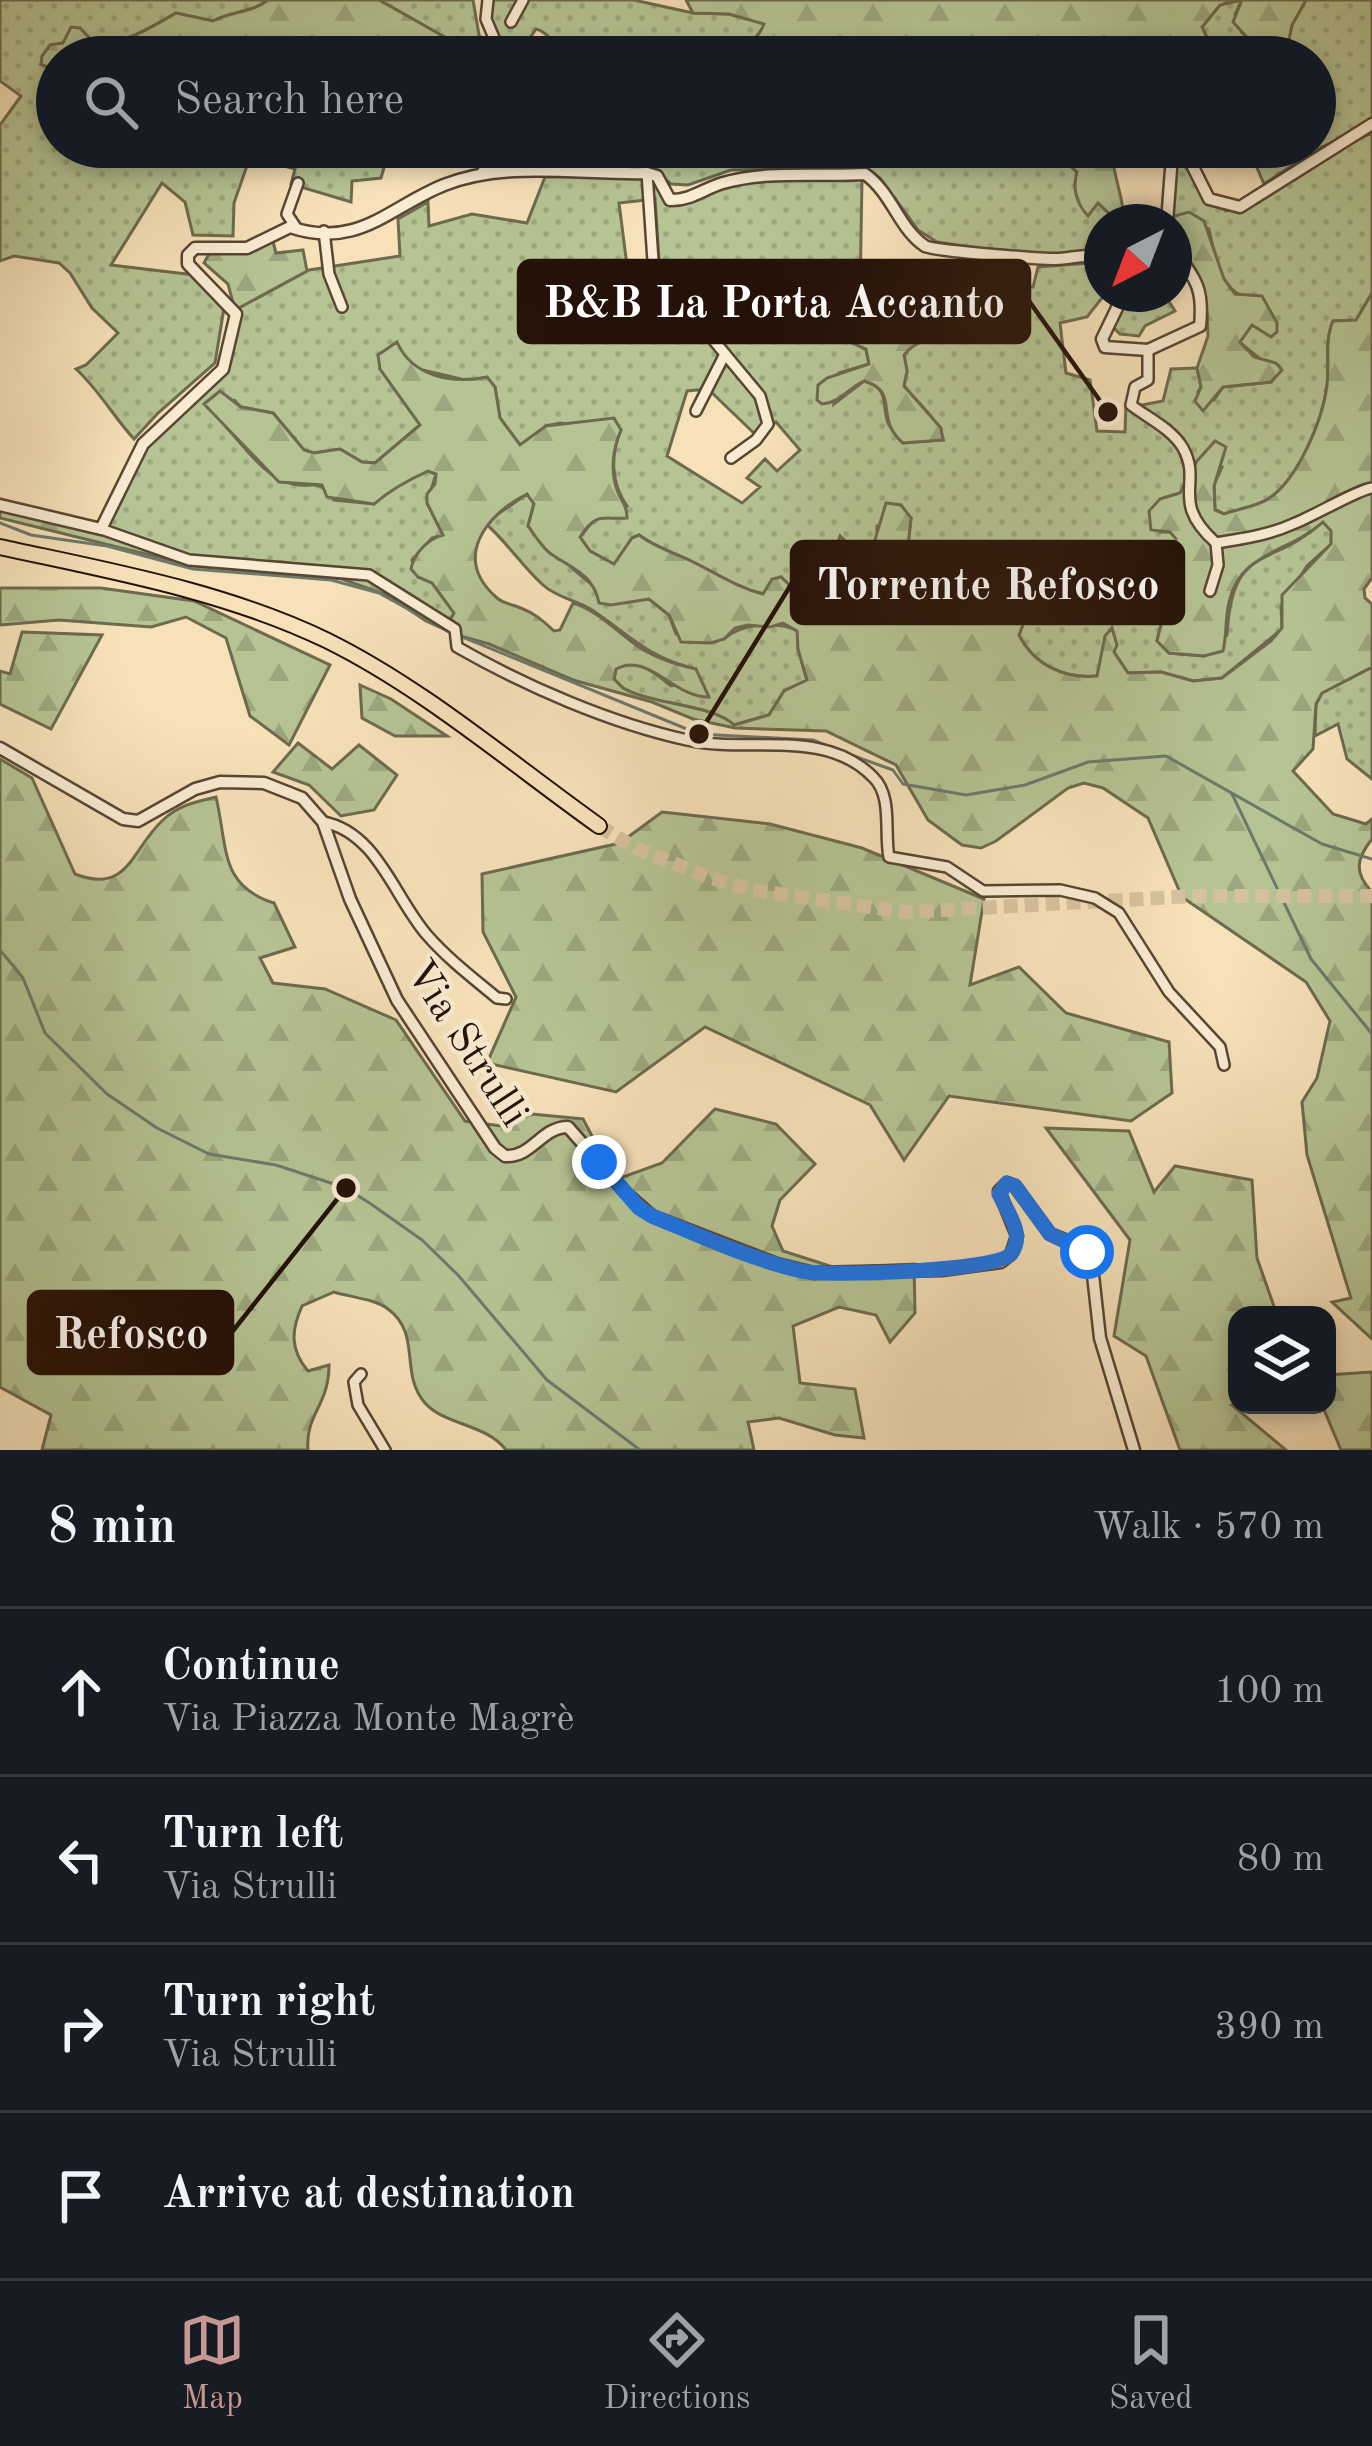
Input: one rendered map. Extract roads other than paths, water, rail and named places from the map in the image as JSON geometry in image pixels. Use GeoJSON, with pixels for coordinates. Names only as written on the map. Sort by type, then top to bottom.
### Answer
{"type":"FeatureCollection","features":[{"type":"Feature","properties":{"kind":"highway"},"geometry":{"type":"LineString","coordinates":[[0,547],[223,599],[329,642],[412,693],[599,826]]}},
{"type":"Feature","properties":{"kind":"street"},"geometry":{"type":"LineString","coordinates":[[488,0],[486,19],[493,36]]}},
{"type":"Feature","properties":{"kind":"street"},"geometry":{"type":"LineString","coordinates":[[511,22],[523,0]]}},
{"type":"Feature","properties":{"kind":"street"},"geometry":{"type":"LineString","coordinates":[[1336,147],[1372,124]]}},
{"type":"Feature","properties":{"kind":"street"},"geometry":{"type":"LineString","coordinates":[[481,174],[485,168]]}},
{"type":"Feature","properties":{"kind":"street"},"geometry":{"type":"LineString","coordinates":[[1168,204],[1171,168]]}},
{"type":"Feature","properties":{"kind":"street"},"geometry":{"type":"LineString","coordinates":[[1192,168],[1210,199],[1240,207],[1302,168]]}},
{"type":"Feature","properties":{"kind":"street"},"geometry":{"type":"LineString","coordinates":[[647,172],[653,260],[661,277],[760,396],[768,424],[756,440],[731,458]]}},
{"type":"Feature","properties":{"kind":"street"},"geometry":{"type":"LineString","coordinates":[[101,529],[143,444],[223,370],[236,314],[188,263],[195,248],[247,248],[290,227],[361,230],[443,185],[481,174],[647,172],[657,176],[670,200],[679,201],[723,183],[865,174],[885,192],[912,233],[934,250],[1054,259],[1084,256]]}},
{"type":"Feature","properties":{"kind":"street"},"geometry":{"type":"LineString","coordinates":[[297,229],[287,214],[298,183]]}},
{"type":"Feature","properties":{"kind":"street"},"geometry":{"type":"LineString","coordinates":[[324,231],[328,274],[342,307]]}},
{"type":"Feature","properties":{"kind":"street"},"geometry":{"type":"LineString","coordinates":[[1115,312],[1101,344],[1148,350],[1200,326],[1202,304],[1192,273]]}},
{"type":"Feature","properties":{"kind":"street"},"geometry":{"type":"LineString","coordinates":[[1148,350],[1148,380],[1135,387],[1131,405],[1176,437],[1187,454],[1188,503],[1197,526],[1216,543],[1218,566],[1210,591]]}},
{"type":"Feature","properties":{"kind":"street"},"geometry":{"type":"LineString","coordinates":[[696,411],[725,354]]}},
{"type":"Feature","properties":{"kind":"street"},"geometry":{"type":"LineString","coordinates":[[1216,543],[1289,526],[1372,488]]}},
{"type":"Feature","properties":{"kind":"street"},"geometry":{"type":"LineString","coordinates":[[0,505],[101,529],[189,560],[369,575],[455,629],[457,646],[493,668],[579,706],[689,741],[747,748],[799,744],[841,757],[876,779],[884,800],[889,857],[947,867],[983,891],[1060,890],[1095,898],[1119,913],[1169,992],[1220,1047],[1224,1065]]}},
{"type":"Feature","properties":{"kind":"street"},"geometry":{"type":"LineString","coordinates":[[0,748],[123,819],[138,821],[195,789],[220,782],[264,783],[302,798],[322,822],[344,826],[374,854],[428,936],[497,998],[506,999]]}},
{"type":"Feature","properties":{"kind":"street","name":"Via Strulli"},"geometry":{"type":"LineString","coordinates":[[322,822],[350,899],[397,1000],[495,1148],[505,1156],[522,1154],[551,1130],[568,1127],[652,1216],[777,1264],[832,1275],[1001,1262],[1011,1254],[1017,1236],[1000,1198],[1003,1185],[1015,1186],[1050,1234],[1082,1247],[1091,1257],[1100,1338],[1134,1450]]}},
{"type":"Feature","properties":{"kind":"street"},"geometry":{"type":"LineString","coordinates":[[361,1373],[354,1382],[358,1405],[385,1450]]}},
{"type":"Feature","properties":{"kind":"waterway"},"geometry":{"type":"LineString","coordinates":[[0,523],[31,535],[107,546],[193,569],[331,580],[379,593],[451,633]]}},
{"type":"Feature","properties":{"kind":"waterway"},"geometry":{"type":"LineString","coordinates":[[460,636],[699,734],[813,740],[832,748]]}},
{"type":"Feature","properties":{"kind":"waterway"},"geometry":{"type":"LineString","coordinates":[[840,751],[893,770],[903,784],[966,795],[1025,785],[1088,762],[1166,756],[1322,844],[1372,859]]}},
{"type":"Feature","properties":{"kind":"waterway"},"geometry":{"type":"LineString","coordinates":[[1232,794],[1311,959],[1372,1034]]}},
{"type":"Feature","properties":{"kind":"waterway"},"geometry":{"type":"LineString","coordinates":[[0,950],[23,978],[45,1033],[107,1094],[157,1128],[209,1154],[276,1165],[346,1188],[371,1204],[422,1240],[458,1275],[547,1380],[640,1450]]}},
{"type":"Feature","properties":{"kind":"tunnel"},"geometry":{"type":"LineString","coordinates":[[599,826],[635,848],[752,890],[905,912],[1196,896],[1372,896]]}},
{"type":"Feature","properties":{"kind":"place","name":"B&B La Porta Accanto"},"geometry":{"type":"Point","coordinates":[1108,412]}},
{"type":"Feature","properties":{"kind":"place","name":"Torrente Refosco"},"geometry":{"type":"Point","coordinates":[699,734]}},
{"type":"Feature","properties":{"kind":"place","name":"Refosco"},"geometry":{"type":"Point","coordinates":[346,1188]}}]}
